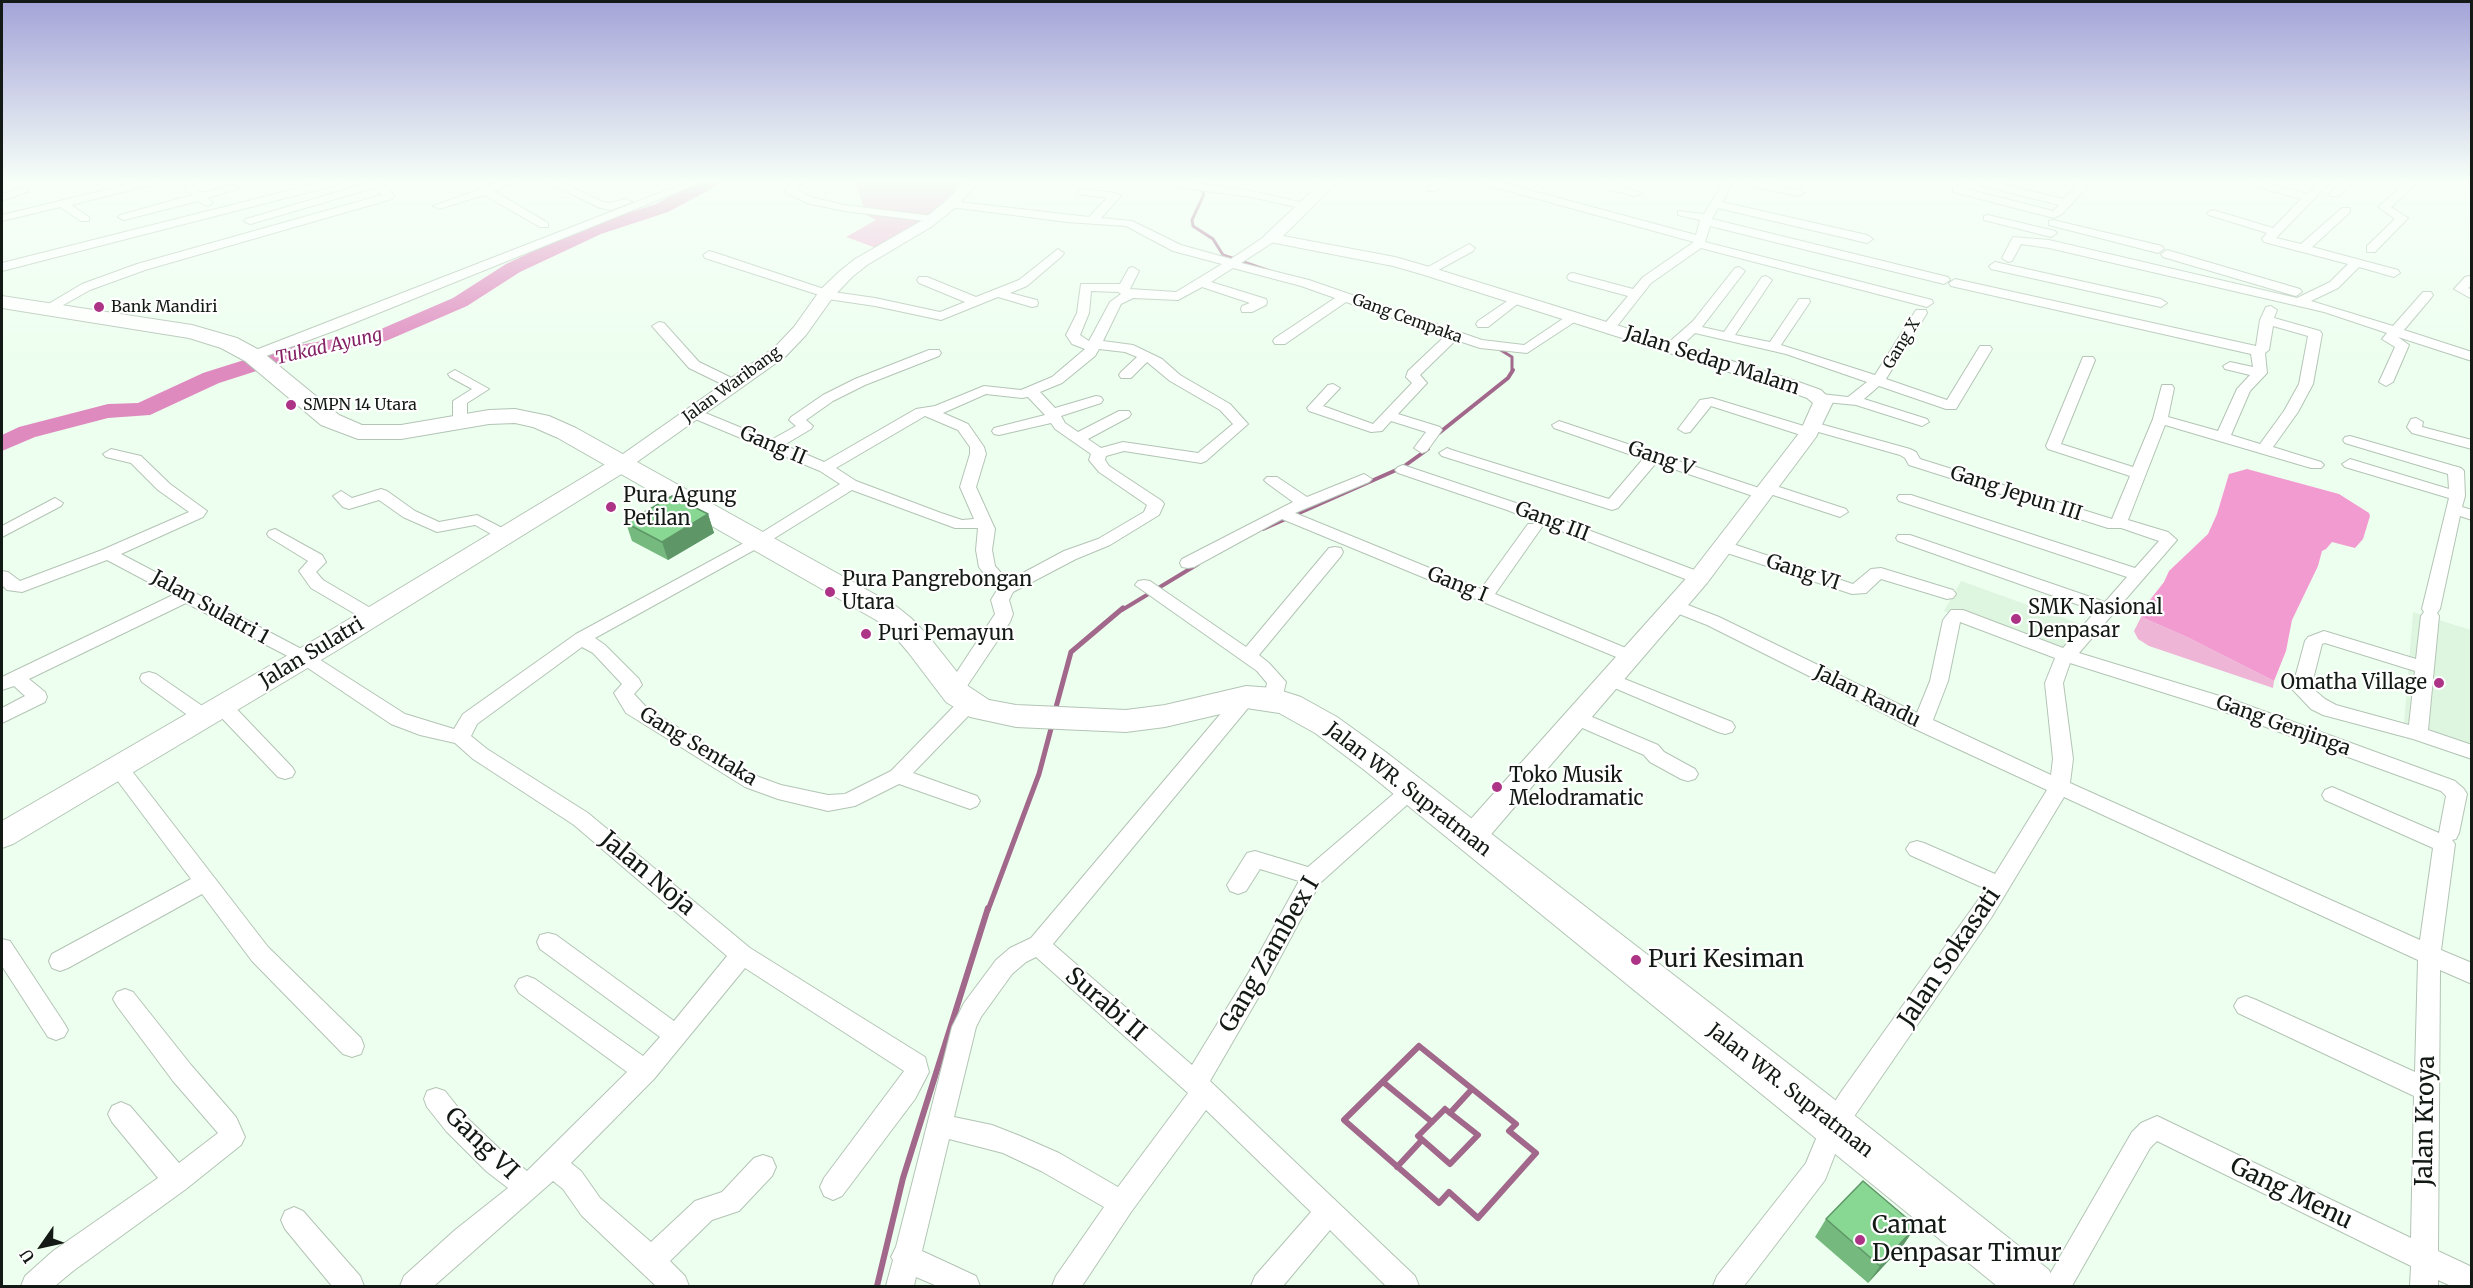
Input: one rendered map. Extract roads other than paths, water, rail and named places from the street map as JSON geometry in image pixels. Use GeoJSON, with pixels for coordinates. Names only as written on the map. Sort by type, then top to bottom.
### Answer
{"type":"FeatureCollection","features":[{"type":"Feature","properties":{"kind":"main road"},"geometry":{"type":"LineString","coordinates":[[2,302],[192,332],[230,343],[262,363],[319,412],[347,430],[386,434],[500,416],[528,417],[540,421],[894,618],[961,697],[1004,714],[1051,718],[1137,720],[1259,698]]}},
{"type":"Feature","properties":{"kind":"main road","name":"Jalan Sulatri"},"geometry":{"type":"LineString","coordinates":[[2,837],[305,658],[620,465]]}},
{"type":"Feature","properties":{"kind":"main road","name":"Jalan WR. Supratman"},"geometry":{"type":"LineString","coordinates":[[1259,698],[1305,713],[1342,735],[1834,1125],[2032,1287]]}},
{"type":"Feature","properties":{"kind":"street"},"geometry":{"type":"LineString","coordinates":[[2,267],[96,243]]}},
{"type":"Feature","properties":{"kind":"street"},"geometry":{"type":"LineString","coordinates":[[46,309],[86,287],[124,273],[229,243]]}},
{"type":"Feature","properties":{"kind":"street"},"geometry":{"type":"LineString","coordinates":[[262,363],[334,326],[542,243]]}},
{"type":"Feature","properties":{"kind":"street","name":"Jalan Waribang"},"geometry":{"type":"LineString","coordinates":[[620,465],[788,345],[826,294],[856,265],[897,243]]}},
{"type":"Feature","properties":{"kind":"street","name":"Gang Cempaka"},"geometry":{"type":"LineString","coordinates":[[1168,243],[1177,248],[1305,283],[1484,344],[1527,350],[1575,317]]}},
{"type":"Feature","properties":{"kind":"street"},"geometry":{"type":"LineString","coordinates":[[1099,453],[1123,446],[1201,458],[1241,425],[1225,407],[1182,383],[1159,364],[1122,347],[1094,346],[1077,341],[1073,335],[1083,313],[1085,287],[1171,297],[1182,295],[1262,243]]}},
{"type":"Feature","properties":{"kind":"street","name":"Jalan Sedap Malam"},"geometry":{"type":"LineString","coordinates":[[1301,243],[1395,262],[1609,327],[1805,390],[1821,398],[1823,405],[1811,429],[1699,578],[1612,680],[1471,838]]}},
{"type":"Feature","properties":{"kind":"street"},"geometry":{"type":"LineString","coordinates":[[1609,327],[1656,272],[1698,243]]}},
{"type":"Feature","properties":{"kind":"street","name":"Gang X"},"geometry":{"type":"LineString","coordinates":[[1704,243],[1924,308],[1886,371],[1854,400]]}},
{"type":"Feature","properties":{"kind":"street"},"geometry":{"type":"LineString","coordinates":[[1822,243],[1950,281],[2258,351],[2262,350],[2266,320],[2279,299]]}},
{"type":"Feature","properties":{"kind":"street"},"geometry":{"type":"LineString","coordinates":[[1844,243],[1876,251]]}},
{"type":"Feature","properties":{"kind":"street"},"geometry":{"type":"LineString","coordinates":[[2008,258],[2017,243]]}},
{"type":"Feature","properties":{"kind":"street"},"geometry":{"type":"LineString","coordinates":[[2065,243],[2091,271],[2161,303]]}},
{"type":"Feature","properties":{"kind":"street"},"geometry":{"type":"LineString","coordinates":[[2120,243],[2163,252],[2467,356],[2472,342]]}},
{"type":"Feature","properties":{"kind":"street"},"geometry":{"type":"LineString","coordinates":[[2284,243],[2394,273]]}},
{"type":"Feature","properties":{"kind":"street"},"geometry":{"type":"LineString","coordinates":[[2304,248],[2309,243]]}},
{"type":"Feature","properties":{"kind":"street"},"geometry":{"type":"LineString","coordinates":[[2372,249],[2378,243]]}},
{"type":"Feature","properties":{"kind":"street"},"geometry":{"type":"LineString","coordinates":[[1427,271],[1469,248]]}},
{"type":"Feature","properties":{"kind":"street"},"geometry":{"type":"LineString","coordinates":[[709,255],[826,294],[937,316],[1031,278],[1058,253]]}},
{"type":"Feature","properties":{"kind":"street"},"geometry":{"type":"LineString","coordinates":[[1995,266],[2091,271],[2279,299],[2303,300],[2334,285],[2356,263]]}},
{"type":"Feature","properties":{"kind":"street"},"geometry":{"type":"LineString","coordinates":[[825,468],[918,413],[945,408],[984,390],[1015,394],[1030,391],[1062,376],[1078,364],[1094,346],[1116,302],[1127,291],[1133,271]]}},
{"type":"Feature","properties":{"kind":"street"},"geometry":{"type":"LineString","coordinates":[[1672,347],[1693,329],[1739,271]]}},
{"type":"Feature","properties":{"kind":"street"},"geometry":{"type":"LineString","coordinates":[[1573,276],[1635,294]]}},
{"type":"Feature","properties":{"kind":"street"},"geometry":{"type":"LineString","coordinates":[[923,280],[974,301]]}},
{"type":"Feature","properties":{"kind":"street"},"geometry":{"type":"LineString","coordinates":[[1726,338],[1766,280]]}},
{"type":"Feature","properties":{"kind":"street"},"geometry":{"type":"LineString","coordinates":[[2469,280],[2460,289],[2472,295]]}},
{"type":"Feature","properties":{"kind":"street"},"geometry":{"type":"LineString","coordinates":[[1201,283],[1260,301],[1248,309]]}},
{"type":"Feature","properties":{"kind":"street"},"geometry":{"type":"LineString","coordinates":[[997,292],[1032,303]]}},
{"type":"Feature","properties":{"kind":"street"},"geometry":{"type":"LineString","coordinates":[[2386,382],[2402,345],[2389,339],[2427,295]]}},
{"type":"Feature","properties":{"kind":"street"},"geometry":{"type":"LineString","coordinates":[[1280,341],[1345,297]]}},
{"type":"Feature","properties":{"kind":"street"},"geometry":{"type":"LineString","coordinates":[[1483,324],[1516,299]]}},
{"type":"Feature","properties":{"kind":"street"},"geometry":{"type":"LineString","coordinates":[[1773,347],[1804,302]]}},
{"type":"Feature","properties":{"kind":"street"},"geometry":{"type":"LineString","coordinates":[[2263,450],[2291,412],[2306,384],[2315,334],[2266,320]]}},
{"type":"Feature","properties":{"kind":"street"},"geometry":{"type":"LineString","coordinates":[[659,326],[694,365],[735,385]]}},
{"type":"Feature","properties":{"kind":"street"},"geometry":{"type":"LineString","coordinates":[[1693,329],[1795,352],[1952,406],[1985,349]]}},
{"type":"Feature","properties":{"kind":"street"},"geometry":{"type":"LineString","coordinates":[[1333,388],[1314,408],[1373,428],[1389,416],[1420,383],[1413,377],[1413,374],[1454,335]]}},
{"type":"Feature","properties":{"kind":"street"},"geometry":{"type":"LineString","coordinates":[[2258,351],[2260,373]]}},
{"type":"Feature","properties":{"kind":"street"},"geometry":{"type":"LineString","coordinates":[[774,446],[806,426],[796,420],[828,398],[860,382],[934,353]]}},
{"type":"Feature","properties":{"kind":"street"},"geometry":{"type":"LineString","coordinates":[[1126,375],[1145,357]]}},
{"type":"Feature","properties":{"kind":"street"},"geometry":{"type":"LineString","coordinates":[[2088,360],[2053,446],[2139,474]]}},
{"type":"Feature","properties":{"kind":"street"},"geometry":{"type":"LineString","coordinates":[[2230,366],[2260,373]]}},
{"type":"Feature","properties":{"kind":"street"},"geometry":{"type":"LineString","coordinates":[[2222,438],[2244,389],[2260,373]]}},
{"type":"Feature","properties":{"kind":"street"},"geometry":{"type":"LineString","coordinates":[[455,374],[482,390],[460,401],[460,421]]}},
{"type":"Feature","properties":{"kind":"street"},"geometry":{"type":"LineString","coordinates":[[2119,522],[2160,419],[2167,388]]}},
{"type":"Feature","properties":{"kind":"street"},"geometry":{"type":"LineString","coordinates":[[1030,391],[1060,426],[1099,453]]}},
{"type":"Feature","properties":{"kind":"street"},"geometry":{"type":"LineString","coordinates":[[1821,398],[1848,403],[1854,400],[1922,422]]}},
{"type":"Feature","properties":{"kind":"street"},"geometry":{"type":"LineString","coordinates":[[999,430],[1053,416],[1096,400]]}},
{"type":"Feature","properties":{"kind":"street","name":"Gang Jepun III"},"geometry":{"type":"LineString","coordinates":[[1685,429],[1705,403],[1712,402],[1905,452],[1911,455],[1913,461],[2109,524],[2116,525],[2119,522],[2162,535],[2168,539],[2167,542]]}},
{"type":"Feature","properties":{"kind":"street"},"geometry":{"type":"LineString","coordinates":[[929,412],[960,425],[975,442],[978,454],[968,487],[985,522],[987,534],[984,550],[987,567],[1006,589],[1070,555],[1104,542],[1151,515],[1156,504],[1104,469],[1097,460],[1099,453]]}},
{"type":"Feature","properties":{"kind":"street","name":"Gang II"},"geometry":{"type":"LineString","coordinates":[[693,413],[825,468],[851,484],[961,525],[985,522]]}},
{"type":"Feature","properties":{"kind":"street"},"geometry":{"type":"LineString","coordinates":[[1078,438],[1124,414]]}},
{"type":"Feature","properties":{"kind":"street"},"geometry":{"type":"LineString","coordinates":[[1389,416],[1435,430],[1436,432],[1422,448]]}},
{"type":"Feature","properties":{"kind":"street"},"geometry":{"type":"LineString","coordinates":[[2160,419],[2316,465]]}},
{"type":"Feature","properties":{"kind":"street"},"geometry":{"type":"LineString","coordinates":[[2416,422],[2414,427],[2417,430],[2472,445]]}},
{"type":"Feature","properties":{"kind":"street","name":"Gang V"},"geometry":{"type":"LineString","coordinates":[[1559,425],[1653,457],[1840,512]]}},
{"type":"Feature","properties":{"kind":"street"},"geometry":{"type":"LineString","coordinates":[[2350,440],[2452,469],[2457,475],[2455,502],[2430,613],[2418,734]]}},
{"type":"Feature","properties":{"kind":"street"},"geometry":{"type":"LineString","coordinates":[[1448,453],[1612,505],[1653,457]]}},
{"type":"Feature","properties":{"kind":"street"},"geometry":{"type":"LineString","coordinates":[[2,576],[13,586],[22,586],[108,554],[191,519],[199,511],[165,487],[136,459],[111,454]]}},
{"type":"Feature","properties":{"kind":"street"},"geometry":{"type":"LineString","coordinates":[[2350,464],[2455,502],[2472,514]]}},
{"type":"Feature","properties":{"kind":"street","name":"Gang III"},"geometry":{"type":"LineString","coordinates":[[1403,470],[1513,507],[1699,578]]}},
{"type":"Feature","properties":{"kind":"street"},"geometry":{"type":"LineString","coordinates":[[1188,563],[1305,503],[1364,479]]}},
{"type":"Feature","properties":{"kind":"street"},"geometry":{"type":"LineString","coordinates":[[1272,480],[1305,503]]}},
{"type":"Feature","properties":{"kind":"street"},"geometry":{"type":"LineString","coordinates":[[436,732],[470,719],[582,638],[759,541],[851,484]]}},
{"type":"Feature","properties":{"kind":"street"},"geometry":{"type":"LineString","coordinates":[[341,496],[349,504],[381,494],[409,514],[437,527],[477,520],[506,536]]}},
{"type":"Feature","properties":{"kind":"street"},"geometry":{"type":"LineString","coordinates":[[1905,498],[2138,575]]}},
{"type":"Feature","properties":{"kind":"street"},"geometry":{"type":"LineString","coordinates":[[2,532],[55,503]]}},
{"type":"Feature","properties":{"kind":"street","name":"Gang I"},"geometry":{"type":"LineString","coordinates":[[1285,515],[1632,657]]}},
{"type":"Feature","properties":{"kind":"street"},"geometry":{"type":"LineString","coordinates":[[1484,597],[1534,527]]}},
{"type":"Feature","properties":{"kind":"street"},"geometry":{"type":"LineString","coordinates":[[275,534],[316,559],[318,562],[307,571],[317,584],[373,617]]}},
{"type":"Feature","properties":{"kind":"street"},"geometry":{"type":"LineString","coordinates":[[1904,538],[2108,609]]}},
{"type":"Feature","properties":{"kind":"street","name":"Jalan Sokasati"},"geometry":{"type":"LineString","coordinates":[[1727,1287],[1816,1171],[1834,1125],[2000,886],[2060,786],[2063,759],[2054,697],[2058,671],[2065,655],[2167,542]]}},
{"type":"Feature","properties":{"kind":"street","name":"Gang VI"},"geometry":{"type":"LineString","coordinates":[[1724,546],[1852,589],[1860,589],[1877,573],[1881,573],[1947,594]]}},
{"type":"Feature","properties":{"kind":"street"},"geometry":{"type":"LineString","coordinates":[[1249,655],[1335,552]]}},
{"type":"Feature","properties":{"kind":"street","name":"Jalan Sulatri 1"},"geometry":{"type":"LineString","coordinates":[[108,554],[305,658],[398,719],[461,738]]}},
{"type":"Feature","properties":{"kind":"street"},"geometry":{"type":"LineString","coordinates":[[900,1287],[964,1027],[972,1010],[1004,967],[1018,955],[1039,945],[1259,698],[1277,682],[1249,655],[1148,588]]}},
{"type":"Feature","properties":{"kind":"street","name":"Gang Sentaka"},"geometry":{"type":"LineString","coordinates":[[582,638],[599,649],[632,683],[633,685],[623,693],[633,708],[693,747],[752,782],[778,792],[828,803],[848,801],[898,776],[961,697],[1001,622],[1004,614],[1000,600],[1006,589]]}},
{"type":"Feature","properties":{"kind":"street"},"geometry":{"type":"LineString","coordinates":[[9,681],[106,632],[188,595]]}},
{"type":"Feature","properties":{"kind":"street","name":"Jalan Randu"},"geometry":{"type":"LineString","coordinates":[[1675,606],[1713,621],[1922,724],[2060,786]]}},
{"type":"Feature","properties":{"kind":"street"},"geometry":{"type":"LineString","coordinates":[[1922,724],[1939,681],[1948,633],[1954,616],[1961,615],[2065,655]]}},
{"type":"Feature","properties":{"kind":"street"},"geometry":{"type":"LineString","coordinates":[[2425,668],[2324,637],[2314,641],[2301,689],[2318,704],[2330,710],[2418,734],[2472,752]]}},
{"type":"Feature","properties":{"kind":"street","name":"Gang Genjinga"},"geometry":{"type":"LineString","coordinates":[[2065,655],[2229,706],[2448,786],[2457,794],[2449,833]]}},
{"type":"Feature","properties":{"kind":"street"},"geometry":{"type":"LineString","coordinates":[[149,678],[213,712],[285,771]]}},
{"type":"Feature","properties":{"kind":"street"},"geometry":{"type":"LineString","coordinates":[[1612,680],[1725,727]]}},
{"type":"Feature","properties":{"kind":"street"},"geometry":{"type":"LineString","coordinates":[[2,716],[38,697],[9,681]]}},
{"type":"Feature","properties":{"kind":"street"},"geometry":{"type":"LineString","coordinates":[[1578,718],[1651,750],[1657,757],[1688,774]]}},
{"type":"Feature","properties":{"kind":"street"},"geometry":{"type":"LineString","coordinates":[[461,738],[464,727],[470,719]]}},
{"type":"Feature","properties":{"kind":"street","name":"Jalan Noja"},"geometry":{"type":"LineString","coordinates":[[461,738],[465,744],[581,819],[742,955],[916,1065],[917,1072],[906,1091],[833,1187]]}},
{"type":"Feature","properties":{"kind":"street"},"geometry":{"type":"LineString","coordinates":[[118,767],[260,954],[352,1046]]}},
{"type":"Feature","properties":{"kind":"street"},"geometry":{"type":"LineString","coordinates":[[898,776],[970,801]]}},
{"type":"Feature","properties":{"kind":"street"},"geometry":{"type":"LineString","coordinates":[[2060,786],[2472,974]]}},
{"type":"Feature","properties":{"kind":"street","name":"Gang Zambex I"},"geometry":{"type":"LineString","coordinates":[[1066,1287],[1199,1088],[1312,877],[1411,790]]}},
{"type":"Feature","properties":{"kind":"street"},"geometry":{"type":"LineString","coordinates":[[2332,795],[2444,844],[2429,956]]}},
{"type":"Feature","properties":{"kind":"street"},"geometry":{"type":"LineString","coordinates":[[1917,849],[2000,886]]}},
{"type":"Feature","properties":{"kind":"street"},"geometry":{"type":"LineString","coordinates":[[1238,885],[1255,859],[1312,877]]}},
{"type":"Feature","properties":{"kind":"street"},"geometry":{"type":"LineString","coordinates":[[60,961],[204,882]]}},
{"type":"Feature","properties":{"kind":"street"},"geometry":{"type":"LineString","coordinates":[[548,942],[675,1035]]}},
{"type":"Feature","properties":{"kind":"street","name":"Surabi II"},"geometry":{"type":"LineString","coordinates":[[1039,945],[1199,1088],[1329,1210],[1405,1287]]}},
{"type":"Feature","properties":{"kind":"street"},"geometry":{"type":"LineString","coordinates":[[2,948],[56,1030]]}},
{"type":"Feature","properties":{"kind":"street"},"geometry":{"type":"LineString","coordinates":[[414,1287],[465,1239],[528,1188],[645,1071],[742,955]]}},
{"type":"Feature","properties":{"kind":"street","name":"Jalan Kroya"},"geometry":{"type":"LineString","coordinates":[[2424,1287],[2429,956]]}},
{"type":"Feature","properties":{"kind":"street"},"geometry":{"type":"LineString","coordinates":[[527,986],[645,1071]]}},
{"type":"Feature","properties":{"kind":"street"},"geometry":{"type":"LineString","coordinates":[[35,1287],[63,1261],[177,1180],[232,1137],[232,1133],[125,999]]}},
{"type":"Feature","properties":{"kind":"street"},"geometry":{"type":"LineString","coordinates":[[2246,1006],[2426,1089]]}},
{"type":"Feature","properties":{"kind":"street","name":"Gang VI"},"geometry":{"type":"LineString","coordinates":[[436,1099],[455,1123],[495,1162],[528,1188]]}},
{"type":"Feature","properties":{"kind":"street"},"geometry":{"type":"LineString","coordinates":[[121,1114],[177,1180]]}},
{"type":"Feature","properties":{"kind":"street"},"geometry":{"type":"LineString","coordinates":[[939,1125],[1011,1144],[1050,1162],[1122,1203]]}},
{"type":"Feature","properties":{"kind":"street","name":"Gang Menu"},"geometry":{"type":"LineString","coordinates":[[2057,1287],[2141,1140],[2157,1128],[2472,1282]]}},
{"type":"Feature","properties":{"kind":"street"},"geometry":{"type":"LineString","coordinates":[[552,1164],[572,1180],[591,1208],[651,1261],[675,1287]]}},
{"type":"Feature","properties":{"kind":"street"},"geometry":{"type":"LineString","coordinates":[[651,1261],[704,1210],[730,1202],[763,1167]]}},
{"type":"Feature","properties":{"kind":"street"},"geometry":{"type":"LineString","coordinates":[[1265,1287],[1329,1210]]}},
{"type":"Feature","properties":{"kind":"street"},"geometry":{"type":"LineString","coordinates":[[294,1220],[350,1287]]}},
{"type":"Feature","properties":{"kind":"street"},"geometry":{"type":"LineString","coordinates":[[906,1257],[966,1287]]}},
{"type":"Feature","properties":{"kind":"waterway","name":"Tukad Ayung"},"geometry":{"type":"LineString","coordinates":[[2,444],[27,432],[108,411],[142,410],[211,378],[290,353],[379,337],[460,302],[513,268],[566,243]]}},
{"type":"Feature","properties":{"kind":"waterway"},"geometry":{"type":"LineString","coordinates":[[1216,243],[1223,255],[1270,271]]}},
{"type":"Feature","properties":{"kind":"waterway"},"geometry":{"type":"LineString","coordinates":[[1499,349],[1512,357],[1512,372]]}},
{"type":"Feature","properties":{"kind":"waterway"},"geometry":{"type":"LineString","coordinates":[[1439,433],[1508,378],[1512,372]]}},
{"type":"Feature","properties":{"kind":"waterway"},"geometry":{"type":"LineString","coordinates":[[1263,529],[1403,467],[1428,449]]}},
{"type":"Feature","properties":{"kind":"waterway"},"geometry":{"type":"LineString","coordinates":[[1122,610],[1198,564]]}},
{"type":"Feature","properties":{"kind":"waterway"},"geometry":{"type":"LineString","coordinates":[[1055,711],[1071,652],[1123,608]]}},
{"type":"Feature","properties":{"kind":"waterway"},"geometry":{"type":"LineString","coordinates":[[988,910],[1039,774],[1052,725]]}},
{"type":"Feature","properties":{"kind":"waterway"},"geometry":{"type":"LineString","coordinates":[[877,1286],[903,1178],[988,908]]}},
{"type":"Feature","properties":{"kind":"waterway"},"geometry":{"type":"LineString","coordinates":[[1419,1046],[1516,1124],[1509,1131],[1536,1153],[1478,1218],[1449,1192],[1439,1203],[1397,1167],[1344,1120],[1419,1046]]}},
{"type":"Feature","properties":{"kind":"waterway"},"geometry":{"type":"LineString","coordinates":[[1383,1082],[1432,1122]]}},
{"type":"Feature","properties":{"kind":"waterway"},"geometry":{"type":"LineString","coordinates":[[1450,1113],[1472,1089]]}},
{"type":"Feature","properties":{"kind":"waterway"},"geometry":{"type":"LineString","coordinates":[[1432,1122],[1445,1109],[1450,1113]]}},
{"type":"Feature","properties":{"kind":"waterway"},"geometry":{"type":"LineString","coordinates":[[1432,1122],[1418,1136],[1450,1164],[1478,1135],[1450,1113]]}},
{"type":"Feature","properties":{"kind":"waterway"},"geometry":{"type":"LineString","coordinates":[[1397,1167],[1422,1140]]}},
{"type":"Feature","properties":{"kind":"place","name":"Bank Mandiri"},"geometry":{"type":"Point","coordinates":[99,307]}},
{"type":"Feature","properties":{"kind":"place","name":"SMPN 14 Utara"},"geometry":{"type":"Point","coordinates":[291,405]}},
{"type":"Feature","properties":{"kind":"place","name":"Pura Agung Petilan"},"geometry":{"type":"Point","coordinates":[611,507]}},
{"type":"Feature","properties":{"kind":"place","name":"Pura Pangrebongan Utara"},"geometry":{"type":"Point","coordinates":[830,592]}},
{"type":"Feature","properties":{"kind":"place","name":"SMK Nasional Denpasar"},"geometry":{"type":"Point","coordinates":[2016,619]}},
{"type":"Feature","properties":{"kind":"place","name":"Puri Pemayun"},"geometry":{"type":"Point","coordinates":[866,634]}},
{"type":"Feature","properties":{"kind":"place","name":"Omatha Village"},"geometry":{"type":"Point","coordinates":[2439,683]}},
{"type":"Feature","properties":{"kind":"place","name":"Toko Musik Melodramatic"},"geometry":{"type":"Point","coordinates":[1497,787]}},
{"type":"Feature","properties":{"kind":"place","name":"Puri Kesiman"},"geometry":{"type":"Point","coordinates":[1636,960]}},
{"type":"Feature","properties":{"kind":"place","name":"Camat Denpasar Timur"},"geometry":{"type":"Point","coordinates":[1860,1240]}}]}
